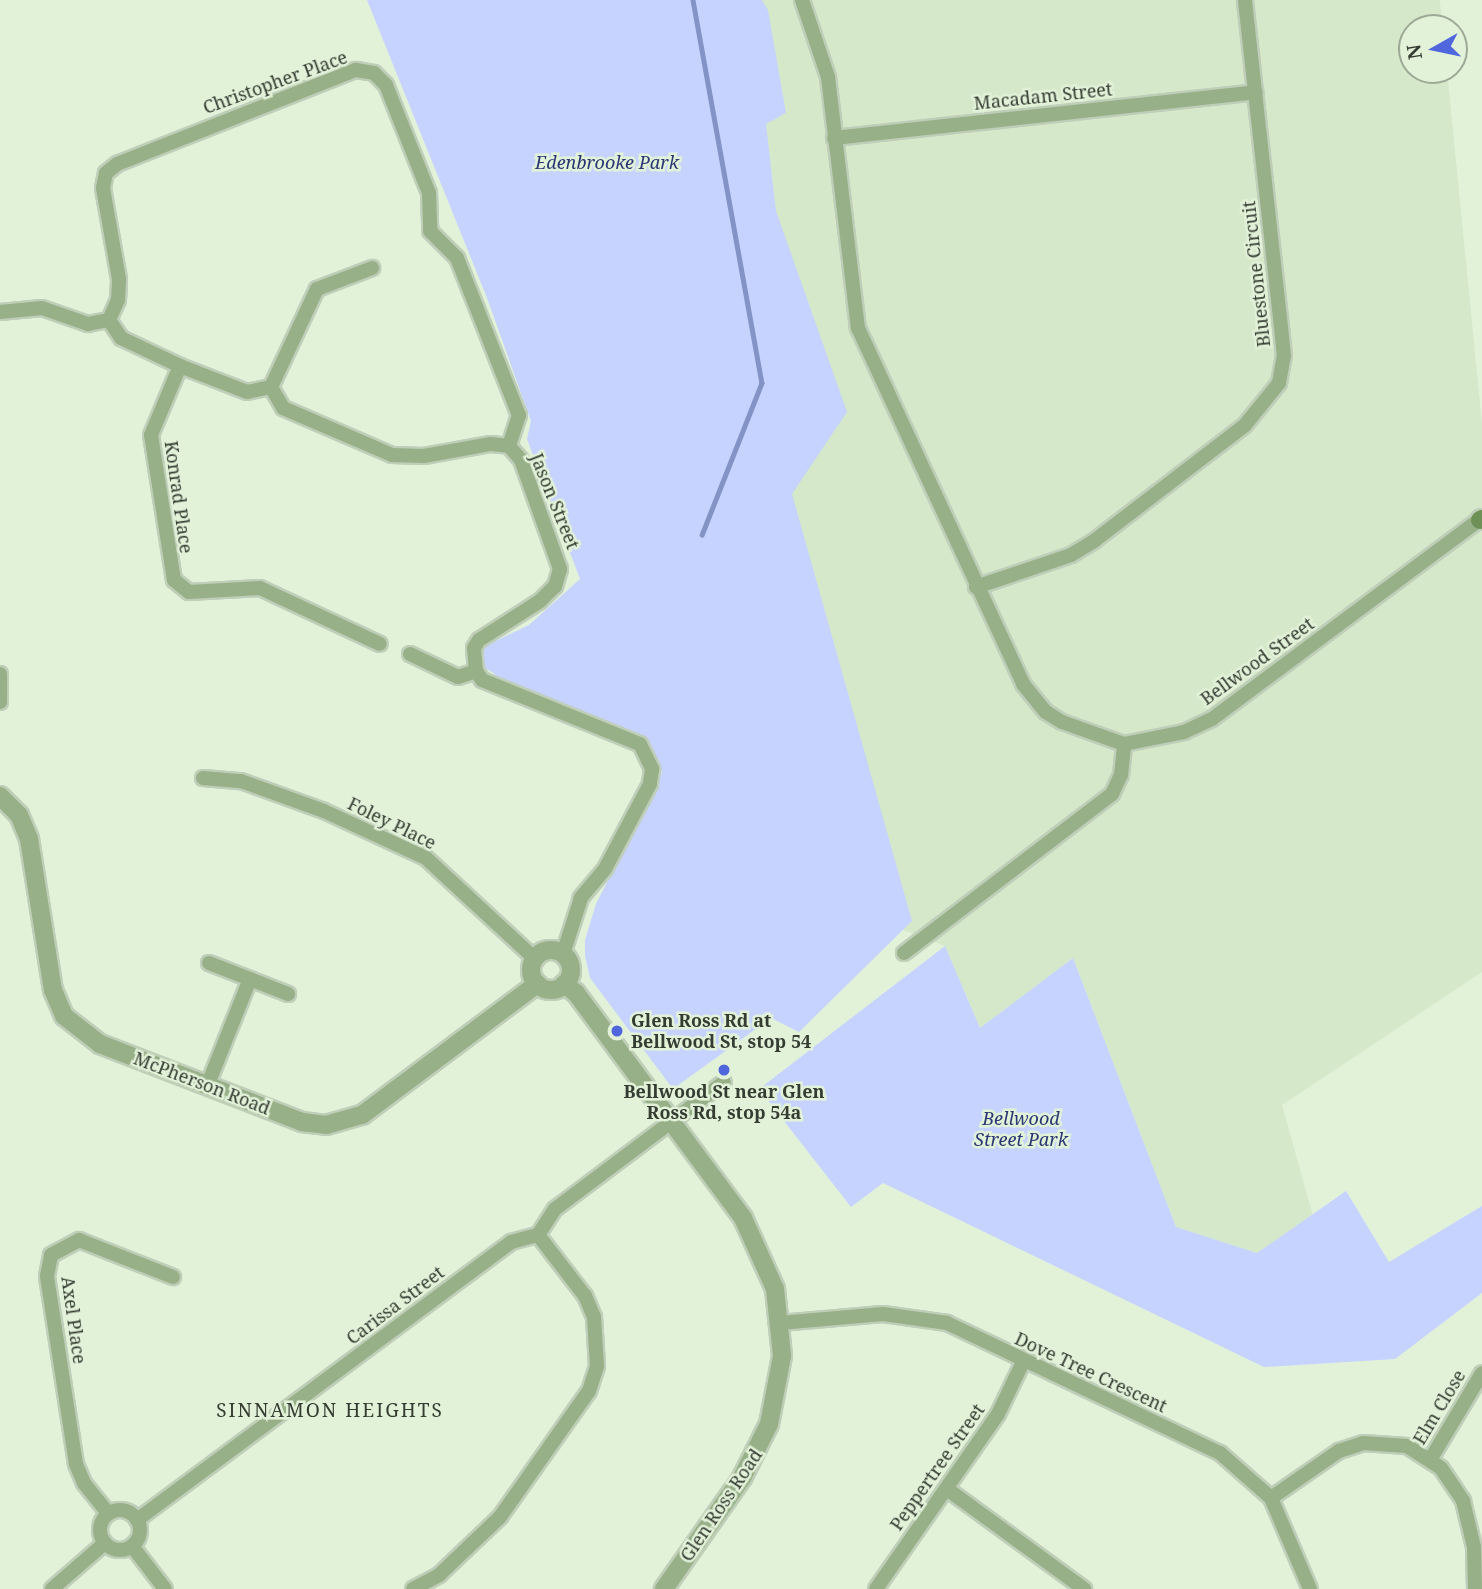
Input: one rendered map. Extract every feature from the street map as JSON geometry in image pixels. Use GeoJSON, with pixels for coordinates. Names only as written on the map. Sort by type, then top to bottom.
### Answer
{"type":"FeatureCollection","features":[{"type":"Feature","properties":{"kind":"street"},"geometry":{"type":"LineString","coordinates":[[802,0],[828,77],[859,328],[1018,675],[1046,712],[1081,732],[1124,744],[1121,775],[1112,794],[904,953]]}},
{"type":"Feature","properties":{"kind":"street","name":"Bluestone Circuit"},"geometry":{"type":"LineString","coordinates":[[976,587],[1071,555],[1094,541],[1245,425],[1279,383],[1284,356],[1245,0]]}},
{"type":"Feature","properties":{"kind":"street","name":"Christopher Place"},"geometry":{"type":"LineString","coordinates":[[109,320],[118,300],[119,279],[103,188],[106,173],[117,164],[356,70],[374,73],[386,85],[429,192],[430,230],[457,258],[519,415],[509,446]]}},
{"type":"Feature","properties":{"kind":"street","name":"Macadam Street"},"geometry":{"type":"LineString","coordinates":[[834,138],[1256,92]]}},
{"type":"Feature","properties":{"kind":"street"},"geometry":{"type":"LineString","coordinates":[[0,312],[42,308],[88,324],[109,320],[121,338],[180,366],[247,392],[271,387],[317,289],[372,268]]}},
{"type":"Feature","properties":{"kind":"street","name":"Konrad Place"},"geometry":{"type":"LineString","coordinates":[[180,366],[151,435],[174,580],[190,592],[260,588],[346,625],[380,644]]}},
{"type":"Feature","properties":{"kind":"street","name":"Jason Street"},"geometry":{"type":"LineString","coordinates":[[271,387],[284,408],[392,455],[424,456],[491,444],[509,446],[521,460],[560,569],[555,586],[540,601],[479,640],[473,660],[476,671]]}},
{"type":"Feature","properties":{"kind":"street","name":"Bellwood Street"},"geometry":{"type":"LineString","coordinates":[[1124,744],[1184,732],[1212,719],[1481,519]]}},
{"type":"Feature","properties":{"kind":"street"},"geometry":{"type":"LineString","coordinates":[[410,654],[458,677],[476,671],[482,680],[640,744],[648,754],[650,784],[605,869],[582,898],[563,954],[570,969],[564,985],[552,989],[537,984],[531,973],[534,958],[545,950],[563,954]]}},
{"type":"Feature","properties":{"kind":"street"},"geometry":{"type":"LineString","coordinates":[[0,674],[0,702]]}},
{"type":"Feature","properties":{"kind":"street","name":"Foley Place"},"geometry":{"type":"LineString","coordinates":[[203,778],[241,781],[324,811],[426,858],[534,958]]}},
{"type":"Feature","properties":{"kind":"street","name":"McPherson Road"},"geometry":{"type":"LineString","coordinates":[[0,796],[19,816],[29,839],[52,990],[64,1016],[100,1044],[311,1125],[343,1122],[371,1109],[537,984]]}},
{"type":"Feature","properties":{"kind":"street"},"geometry":{"type":"LineString","coordinates":[[209,963],[288,994]]}},
{"type":"Feature","properties":{"kind":"street"},"geometry":{"type":"LineString","coordinates":[[208,1084],[250,979]]}},
{"type":"Feature","properties":{"kind":"street","name":"Glen Ross Road"},"geometry":{"type":"LineString","coordinates":[[564,985],[576,993],[672,1120],[756,1238],[775,1289],[780,1323],[778,1395],[757,1453],[664,1589]]}},
{"type":"Feature","properties":{"kind":"street"},"geometry":{"type":"LineString","coordinates":[[413,1589],[439,1575],[500,1517],[589,1391],[597,1366],[594,1317],[585,1296],[538,1235],[555,1209],[724,1082]]}},
{"type":"Feature","properties":{"kind":"street","name":"Carissa Street"},"geometry":{"type":"LineString","coordinates":[[137,1520],[511,1242],[538,1235]]}},
{"type":"Feature","properties":{"kind":"street","name":"Axel Place"},"geometry":{"type":"LineString","coordinates":[[108,1513],[84,1483],[76,1464],[47,1276],[51,1255],[79,1240],[173,1277]]}},
{"type":"Feature","properties":{"kind":"street","name":"Dove Tree Crescent"},"geometry":{"type":"LineString","coordinates":[[780,1323],[845,1315],[913,1317],[947,1323],[1023,1362],[1220,1453],[1271,1499],[1310,1589]]}},
{"type":"Feature","properties":{"kind":"street","name":"Peppertree Street"},"geometry":{"type":"LineString","coordinates":[[876,1589],[999,1414],[1023,1362]]}},
{"type":"Feature","properties":{"kind":"street","name":"Elm Close"},"geometry":{"type":"LineString","coordinates":[[1430,1460],[1482,1373]]}},
{"type":"Feature","properties":{"kind":"street"},"geometry":{"type":"LineString","coordinates":[[1271,1499],[1320,1461],[1363,1443],[1407,1446],[1441,1468],[1463,1501],[1474,1547],[1475,1589]]}},
{"type":"Feature","properties":{"kind":"street"},"geometry":{"type":"LineString","coordinates":[[947,1489],[1084,1589]]}},
{"type":"Feature","properties":{"kind":"street"},"geometry":{"type":"LineString","coordinates":[[127,1511],[137,1520],[138,1536],[132,1545],[121,1550],[105,1543],[100,1531],[108,1513],[127,1511]]}},
{"type":"Feature","properties":{"kind":"street"},"geometry":{"type":"LineString","coordinates":[[52,1589],[105,1543]]}},
{"type":"Feature","properties":{"kind":"street"},"geometry":{"type":"LineString","coordinates":[[132,1545],[164,1589]]}},
{"type":"Feature","properties":{"kind":"shaded area"},"geometry":{"type":"Polygon","coordinates":[[[732,0],[1440,0],[1441,14],[1398,14],[1398,84],[1448,84],[1482,424],[1482,972],[1282,1105],[1313,1216],[1257,1253],[1176,1227],[1073,958],[980,1028],[945,946],[898,928],[781,484],[778,230],[763,104],[732,0]]]}},
{"type":"Feature","properties":{"kind":"green space","name":"Edenbrooke Park"},"geometry":{"type":"Polygon","coordinates":[[[367,0],[762,0],[768,10],[786,113],[766,124],[776,211],[847,412],[792,494],[912,921],[799,1032],[771,1018],[673,1089],[590,978],[585,956],[585,940],[596,904],[662,772],[652,747],[494,678],[495,674],[483,667],[481,648],[529,625],[580,579],[527,439],[531,421],[487,298],[367,0]]]}},
{"type":"Feature","properties":{"kind":"green space","name":"Bellwood Street Park"},"geometry":{"type":"Polygon","coordinates":[[[945,946],[980,1028],[1073,958],[1176,1227],[1257,1253],[1346,1191],[1389,1262],[1482,1206],[1482,1293],[1395,1359],[1264,1367],[883,1183],[851,1207],[759,1089],[945,946]]]}},
{"type":"Feature","properties":{"kind":"waterway"},"geometry":{"type":"LineString","coordinates":[[693,0],[762,383],[702,535]]}},
{"type":"Feature","properties":{"kind":"place","name":"Glen Ross Rd at Bellwood St, stop 54"},"geometry":{"type":"Point","coordinates":[617,1031]}},
{"type":"Feature","properties":{"kind":"place","name":"Bellwood St near Glen Ross Rd, stop 54a"},"geometry":{"type":"Point","coordinates":[724,1070]}},
{"type":"Feature","properties":{"kind":"district","name":"SINNAMON HEIGHTS"},"geometry":{"type":"Point","coordinates":[330,1411]}}]}
